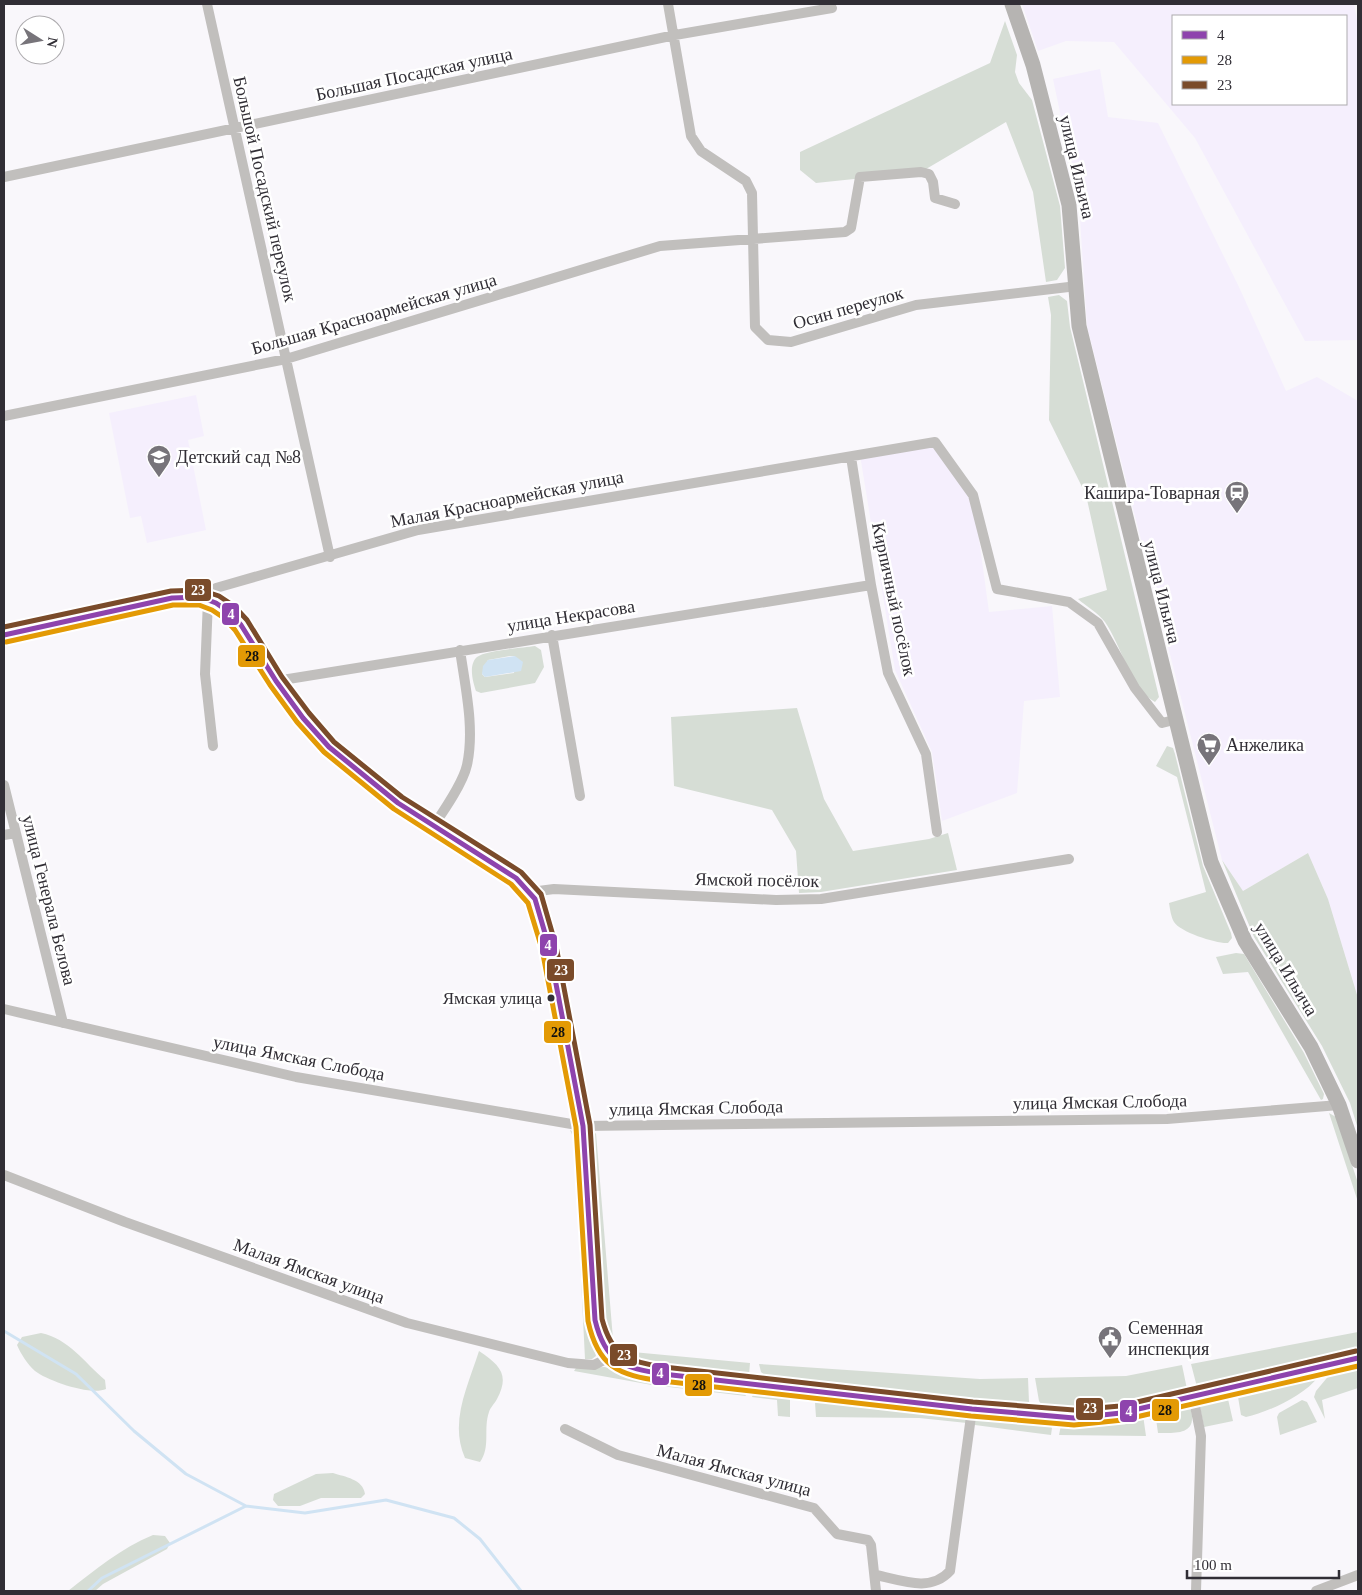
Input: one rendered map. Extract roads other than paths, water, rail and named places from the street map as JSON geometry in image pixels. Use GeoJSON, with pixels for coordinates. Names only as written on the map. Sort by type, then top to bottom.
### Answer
{"type":"FeatureCollection","features":[{"type":"Feature","properties":{"kind":"main road","name":"улица Ильича"},"geometry":{"type":"LineString","coordinates":[[1012,4],[1033,65],[1069,205],[1079,326],[1174,720],[1215,871],[1245,941],[1311,1047],[1339,1105],[1358,1161]]}},
{"type":"Feature","properties":{"kind":"main road","name":"Малая Красноармейская улица"},"geometry":{"type":"LineString","coordinates":[[4,635],[172,598],[204,598]]}},
{"type":"Feature","properties":{"kind":"main road"},"geometry":{"type":"LineString","coordinates":[[204,598],[222,607],[236,619],[276,681],[303,718],[329,747],[398,803],[516,878],[531,892],[539,908],[549,946],[583,1126],[595,1320],[601,1344],[610,1357],[622,1365],[645,1371],[972,1409],[1074,1418],[1120,1413],[1358,1358]]}},
{"type":"Feature","properties":{"kind":"street","name":"Большой Посадский переулок"},"geometry":{"type":"LineString","coordinates":[[207,4],[330,557]]}},
{"type":"Feature","properties":{"kind":"street","name":"Осин переулок"},"geometry":{"type":"LineString","coordinates":[[668,4],[675,35],[691,136],[701,151],[746,181],[752,193],[755,327],[768,340],[791,342],[916,306],[1077,286]]}},
{"type":"Feature","properties":{"kind":"street","name":"Большая Посадская улица"},"geometry":{"type":"LineString","coordinates":[[4,177],[675,35],[832,8]]}},
{"type":"Feature","properties":{"kind":"street"},"geometry":{"type":"LineString","coordinates":[[753,238],[845,232],[851,228],[860,177],[921,172],[929,174],[933,182],[935,198],[955,204]]}},
{"type":"Feature","properties":{"kind":"street","name":"Большая Красноармейская улица"},"geometry":{"type":"LineString","coordinates":[[4,416],[286,359],[660,246],[753,238]]}},
{"type":"Feature","properties":{"kind":"street","name":"Малая Красноармейская улица"},"geometry":{"type":"LineString","coordinates":[[204,598],[216,588],[330,557],[418,530],[935,442],[973,495],[997,589],[1069,602],[1098,623],[1134,688],[1151,710],[1162,723],[1174,720]]}},
{"type":"Feature","properties":{"kind":"street","name":"Кирпичный посёлок"},"geometry":{"type":"LineString","coordinates":[[851,457],[871,585],[888,673],[926,754],[937,832]]}},
{"type":"Feature","properties":{"kind":"street","name":"улица Некрасова"},"geometry":{"type":"LineString","coordinates":[[276,681],[871,585]]}},
{"type":"Feature","properties":{"kind":"street"},"geometry":{"type":"LineString","coordinates":[[204,598],[205,674],[213,746]]}},
{"type":"Feature","properties":{"kind":"street"},"geometry":{"type":"LineString","coordinates":[[552,635],[580,796]]}},
{"type":"Feature","properties":{"kind":"street"},"geometry":{"type":"LineString","coordinates":[[434,825],[448,805],[467,766],[469,724],[460,650]]}},
{"type":"Feature","properties":{"kind":"street","name":"улица Генерала Белова"},"geometry":{"type":"LineString","coordinates":[[4,785],[63,1023]]}},
{"type":"Feature","properties":{"kind":"street"},"geometry":{"type":"LineString","coordinates":[[4,834],[15,833]]}},
{"type":"Feature","properties":{"kind":"street","name":"Ямской посёлок"},"geometry":{"type":"LineString","coordinates":[[531,892],[554,889],[776,900],[821,899],[1069,859]]}},
{"type":"Feature","properties":{"kind":"street","name":"улица Ямская Слобода"},"geometry":{"type":"LineString","coordinates":[[4,1009],[296,1077],[583,1126],[1168,1119],[1339,1105]]}},
{"type":"Feature","properties":{"kind":"street","name":"Малая Ямская улица"},"geometry":{"type":"LineString","coordinates":[[4,1175],[124,1222],[406,1323],[568,1363],[594,1365],[610,1357]]}},
{"type":"Feature","properties":{"kind":"street"},"geometry":{"type":"LineString","coordinates":[[1193,1396],[1201,1436],[1196,1591]]}},
{"type":"Feature","properties":{"kind":"street"},"geometry":{"type":"LineString","coordinates":[[876,1574],[924,1585],[944,1578],[950,1571],[972,1409]]}},
{"type":"Feature","properties":{"kind":"street","name":"Малая Ямская улица"},"geometry":{"type":"LineString","coordinates":[[565,1429],[618,1455],[814,1508],[837,1534],[868,1540],[871,1545],[876,1574],[876,1591]]}},
{"type":"Feature","properties":{"kind":"street"},"geometry":{"type":"LineString","coordinates":[[1316,1591],[1358,1575]]}},
{"type":"Feature","properties":{"kind":"water"},"geometry":{"type":"Polygon","coordinates":[[[515,656],[523,662],[521,671],[485,677],[482,674],[483,666],[488,660],[515,656]]]}},
{"type":"Feature","properties":{"kind":"waterway"},"geometry":{"type":"LineString","coordinates":[[4,1331],[76,1374],[134,1431],[186,1474],[246,1506]]}},
{"type":"Feature","properties":{"kind":"waterway"},"geometry":{"type":"LineString","coordinates":[[88,1591],[102,1578],[246,1506],[305,1513],[386,1500],[454,1518],[480,1539],[521,1591]]}},
{"type":"Feature","properties":{"kind":"place","name":"Детский сад №8"},"geometry":{"type":"Point","coordinates":[159,478]}},
{"type":"Feature","properties":{"kind":"place","name":"Кашира-Товарная"},"geometry":{"type":"Point","coordinates":[1237,514]}},
{"type":"Feature","properties":{"kind":"place","name":"Анжелика"},"geometry":{"type":"Point","coordinates":[1209,766]}},
{"type":"Feature","properties":{"kind":"place","name":"Ямская улица"},"geometry":{"type":"Point","coordinates":[551,998]}},
{"type":"Feature","properties":{"kind":"place","name":"Семенная инспекция"},"geometry":{"type":"Point","coordinates":[1110,1359]}}]}
